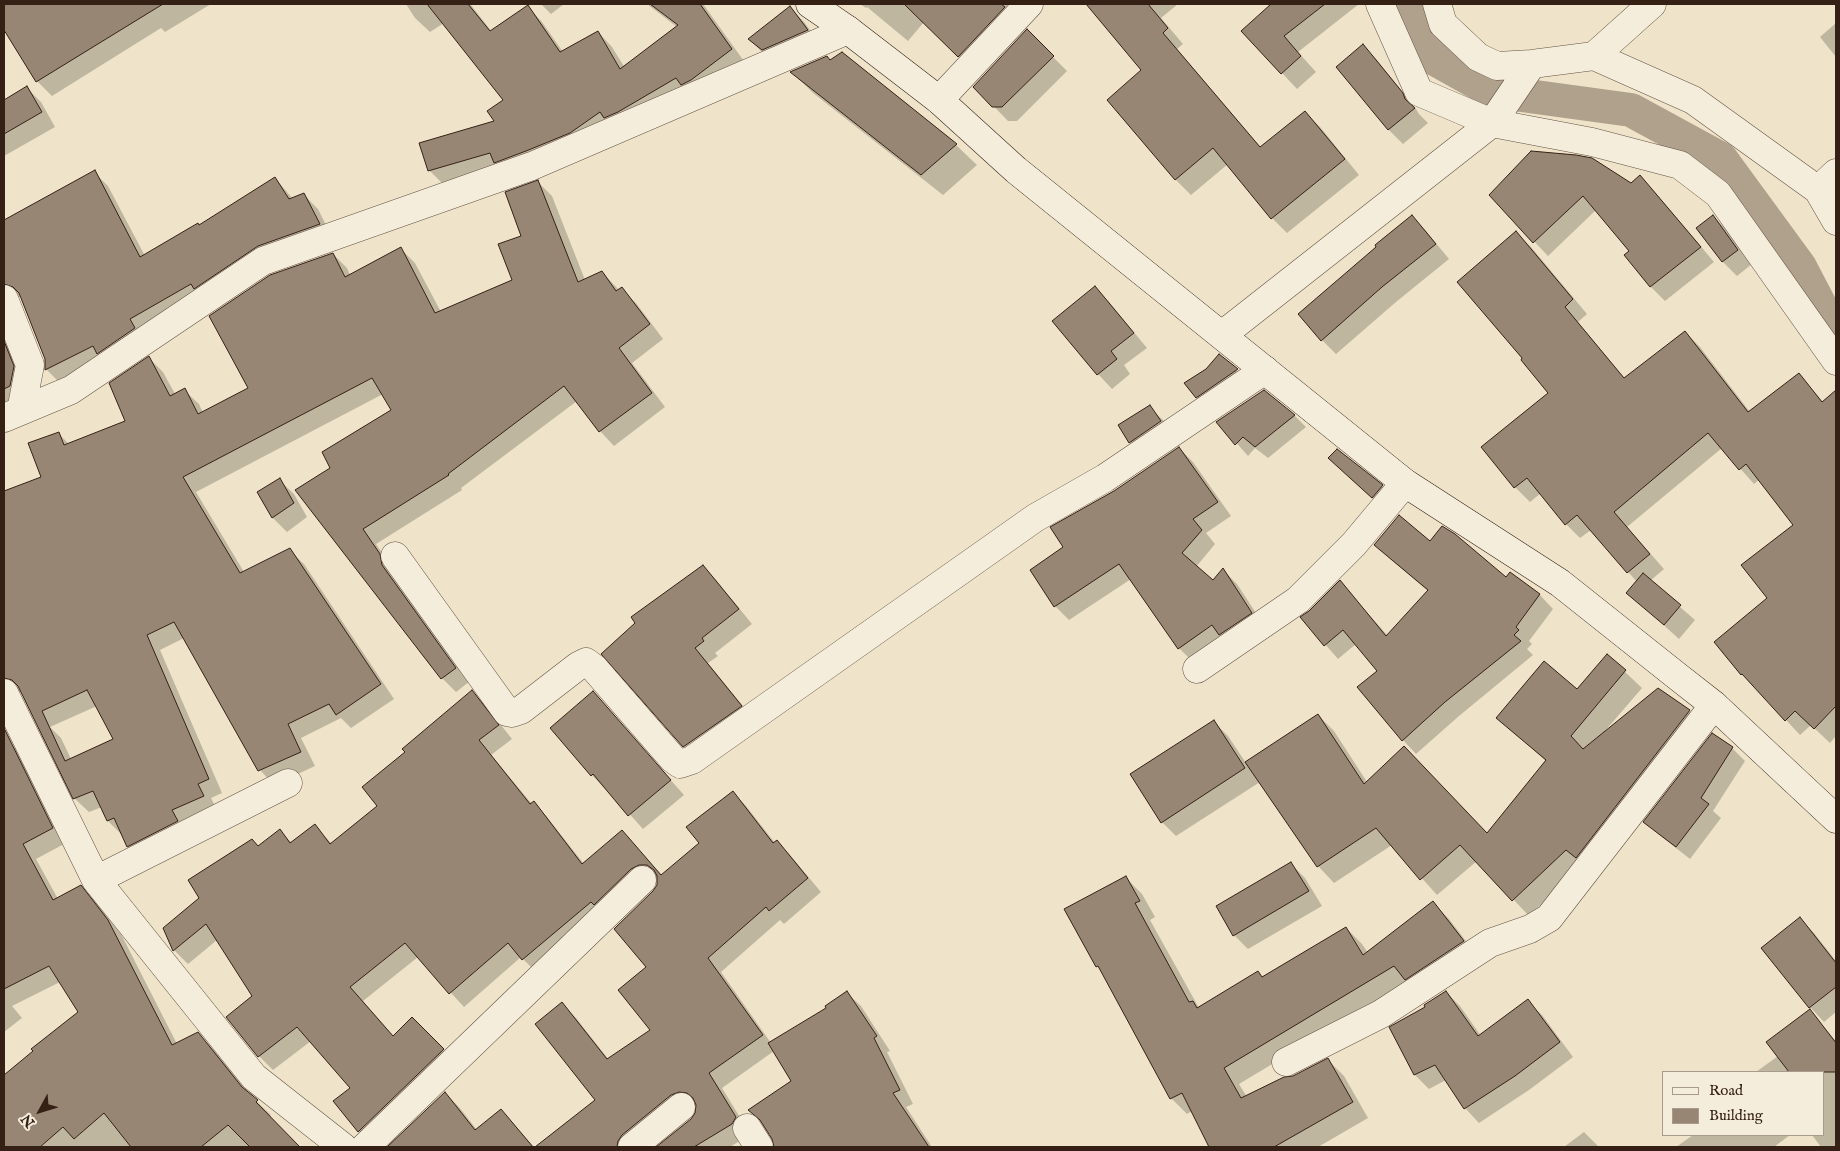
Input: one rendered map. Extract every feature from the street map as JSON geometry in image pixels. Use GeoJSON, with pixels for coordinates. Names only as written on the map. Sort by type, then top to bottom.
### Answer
{"type":"FeatureCollection","features":[{"type":"Feature","properties":{"kind":"street"},"geometry":{"type":"LineString","coordinates":[[810,4],[848,30],[940,100],[1016,170],[1406,483],[1560,583],[1714,705],[1836,820]]}},
{"type":"Feature","properties":{"kind":"street"},"geometry":{"type":"LineString","coordinates":[[940,100],[1028,4]]}},
{"type":"Feature","properties":{"kind":"street"},"geometry":{"type":"LineString","coordinates":[[1380,4],[1419,92],[1492,123],[1592,142],[1680,165],[1718,194],[1836,361]]}},
{"type":"Feature","properties":{"kind":"street"},"geometry":{"type":"LineString","coordinates":[[1437,4],[1443,24],[1478,57],[1497,66],[1532,64],[1594,56],[1693,100],[1827,181],[1836,221]]}},
{"type":"Feature","properties":{"kind":"street"},"geometry":{"type":"LineString","coordinates":[[1594,56],[1652,4]]}},
{"type":"Feature","properties":{"kind":"street"},"geometry":{"type":"LineString","coordinates":[[13,415],[71,390],[262,262],[532,166],[848,30]]}},
{"type":"Feature","properties":{"kind":"street"},"geometry":{"type":"LineString","coordinates":[[1222,335],[1492,123],[1532,64]]}},
{"type":"Feature","properties":{"kind":"street"},"geometry":{"type":"LineString","coordinates":[[4,299],[30,365],[13,415]]}},
{"type":"Feature","properties":{"kind":"street"},"geometry":{"type":"LineString","coordinates":[[395,556],[507,712],[512,714],[521,710],[578,666],[586,662],[594,668],[673,759],[680,764],[692,760],[1035,518],[1105,478],[1265,370]]}},
{"type":"Feature","properties":{"kind":"street"},"geometry":{"type":"LineString","coordinates":[[1197,669],[1298,600],[1354,544],[1406,483]]}},
{"type":"Feature","properties":{"kind":"street"},"geometry":{"type":"LineString","coordinates":[[4,692],[96,880],[254,1077],[343,1147]]}},
{"type":"Feature","properties":{"kind":"street"},"geometry":{"type":"LineString","coordinates":[[1286,1062],[1381,1014],[1490,943],[1530,929],[1549,918],[1714,705]]}},
{"type":"Feature","properties":{"kind":"street"},"geometry":{"type":"LineString","coordinates":[[96,880],[288,783]]}},
{"type":"Feature","properties":{"kind":"street"},"geometry":{"type":"LineString","coordinates":[[365,1147],[642,880]]}},
{"type":"Feature","properties":{"kind":"street"},"geometry":{"type":"LineString","coordinates":[[632,1147],[681,1107]]}},
{"type":"Feature","properties":{"kind":"building"},"geometry":{"type":"Polygon","coordinates":[[[4,4],[163,4],[36,82],[4,30],[4,4]]]}},
{"type":"Feature","properties":{"kind":"building"},"geometry":{"type":"Polygon","coordinates":[[[427,4],[468,4],[490,31],[528,5],[560,52],[598,31],[620,69],[678,25],[650,4],[700,4],[732,49],[691,80],[681,85],[676,78],[618,112],[604,118],[600,112],[570,133],[526,151],[494,163],[490,153],[428,171],[419,143],[494,121],[487,111],[503,100],[427,4]]]}},
{"type":"Feature","properties":{"kind":"building"},"geometry":{"type":"Polygon","coordinates":[[[904,4],[1001,4],[1005,7],[958,57],[904,4]]]}},
{"type":"Feature","properties":{"kind":"building"},"geometry":{"type":"Polygon","coordinates":[[[1086,4],[1148,4],[1168,28],[1163,33],[1260,147],[1305,111],[1345,159],[1271,219],[1213,148],[1175,180],[1107,100],[1141,70],[1086,4]]]}},
{"type":"Feature","properties":{"kind":"building"},"geometry":{"type":"Polygon","coordinates":[[[1271,4],[1325,4],[1284,36],[1301,56],[1281,74],[1241,31],[1271,4]]]}},
{"type":"Feature","properties":{"kind":"building"},"geometry":{"type":"Polygon","coordinates":[[[790,6],[808,30],[762,50],[748,39],[790,6]]]}},
{"type":"Feature","properties":{"kind":"building"},"geometry":{"type":"Polygon","coordinates":[[[1027,29],[1054,56],[1002,107],[992,107],[973,87],[1027,29]]]}},
{"type":"Feature","properties":{"kind":"building"},"geometry":{"type":"Polygon","coordinates":[[[1363,44],[1403,93],[1405,99],[1415,108],[1388,130],[1336,67],[1363,44]]]}},
{"type":"Feature","properties":{"kind":"building"},"geometry":{"type":"Polygon","coordinates":[[[842,52],[957,144],[921,175],[790,72],[827,56],[830,60],[842,52]]]}},
{"type":"Feature","properties":{"kind":"building"},"geometry":{"type":"Polygon","coordinates":[[[27,86],[42,112],[4,134],[4,100],[27,86]]]}},
{"type":"Feature","properties":{"kind":"building"},"geometry":{"type":"Polygon","coordinates":[[[1531,151],[1592,158],[1631,183],[1640,175],[1701,247],[1650,287],[1624,255],[1629,251],[1583,196],[1533,243],[1489,195],[1531,151]]]}},
{"type":"Feature","properties":{"kind":"building"},"geometry":{"type":"Polygon","coordinates":[[[95,170],[140,257],[198,223],[199,225],[275,177],[289,199],[304,193],[320,224],[258,246],[194,289],[191,284],[130,319],[135,328],[97,354],[93,346],[45,370],[45,359],[19,293],[13,287],[4,284],[4,220],[95,170]]]}},
{"type":"Feature","properties":{"kind":"building"},"geometry":{"type":"Polygon","coordinates":[[[538,180],[578,282],[602,271],[616,291],[622,287],[650,324],[619,348],[652,393],[599,432],[564,386],[449,475],[363,529],[380,554],[382,565],[456,668],[441,679],[295,490],[330,468],[322,452],[391,410],[372,378],[183,477],[240,573],[290,548],[381,684],[336,715],[329,704],[288,724],[301,752],[258,771],[174,622],[147,635],[209,779],[198,784],[204,796],[172,810],[178,821],[127,847],[114,818],[107,821],[93,791],[73,799],[18,686],[12,680],[4,678],[4,491],[41,477],[28,443],[59,432],[64,445],[125,421],[109,383],[149,356],[170,396],[185,388],[198,414],[248,388],[209,316],[270,275],[333,253],[345,277],[401,247],[435,313],[512,280],[498,244],[521,236],[505,192],[538,180]],[[87,690],[42,711],[65,761],[113,739],[87,690]]]}},
{"type":"Feature","properties":{"kind":"building"},"geometry":{"type":"Polygon","coordinates":[[[1412,215],[1436,244],[1382,287],[1321,341],[1298,314],[1376,247],[1375,245],[1412,215]]]}},
{"type":"Feature","properties":{"kind":"building"},"geometry":{"type":"Polygon","coordinates":[[[1713,215],[1738,250],[1722,262],[1696,228],[1713,215]]]}},
{"type":"Feature","properties":{"kind":"building"},"geometry":{"type":"Polygon","coordinates":[[[1516,231],[1573,299],[1565,307],[1624,378],[1685,331],[1748,412],[1799,373],[1822,402],[1836,390],[1836,706],[1814,729],[1795,711],[1785,721],[1741,675],[1714,642],[1767,598],[1741,565],[1793,525],[1746,464],[1739,470],[1708,433],[1614,512],[1650,554],[1627,573],[1577,515],[1565,525],[1527,478],[1514,488],[1481,447],[1548,393],[1521,360],[1522,358],[1457,282],[1516,231]]]}},
{"type":"Feature","properties":{"kind":"building"},"geometry":{"type":"Polygon","coordinates":[[[1095,286],[1134,333],[1111,351],[1117,359],[1097,375],[1052,321],[1095,286]]]}},
{"type":"Feature","properties":{"kind":"building"},"geometry":{"type":"Polygon","coordinates":[[[4,341],[14,366],[10,386],[4,389],[4,341]]]}},
{"type":"Feature","properties":{"kind":"building"},"geometry":{"type":"Polygon","coordinates":[[[1219,354],[1238,369],[1196,398],[1184,383],[1206,369],[1219,354]]]}},
{"type":"Feature","properties":{"kind":"building"},"geometry":{"type":"Polygon","coordinates":[[[1264,390],[1295,415],[1255,447],[1243,437],[1235,445],[1216,422],[1264,390]]]}},
{"type":"Feature","properties":{"kind":"building"},"geometry":{"type":"Polygon","coordinates":[[[1150,405],[1161,421],[1129,443],[1118,425],[1150,405]]]}},
{"type":"Feature","properties":{"kind":"building"},"geometry":{"type":"Polygon","coordinates":[[[1179,447],[1218,502],[1193,519],[1202,530],[1182,553],[1213,580],[1223,568],[1252,613],[1219,635],[1212,625],[1178,649],[1119,564],[1054,607],[1030,570],[1063,547],[1050,527],[1114,491],[1179,447]]]}},
{"type":"Feature","properties":{"kind":"building"},"geometry":{"type":"Polygon","coordinates":[[[1337,449],[1383,485],[1372,498],[1328,458],[1337,449]]]}},
{"type":"Feature","properties":{"kind":"building"},"geometry":{"type":"Polygon","coordinates":[[[280,478],[294,503],[272,518],[257,492],[280,478]]]}},
{"type":"Feature","properties":{"kind":"building"},"geometry":{"type":"Polygon","coordinates":[[[1399,515],[1430,541],[1442,526],[1455,534],[1506,577],[1510,572],[1540,594],[1516,627],[1519,630],[1514,635],[1521,641],[1445,702],[1402,741],[1357,687],[1377,671],[1343,630],[1324,646],[1300,617],[1309,611],[1340,580],[1386,636],[1428,590],[1374,545],[1399,515]]]}},
{"type":"Feature","properties":{"kind":"building"},"geometry":{"type":"Polygon","coordinates":[[[703,565],[739,609],[702,638],[704,641],[695,648],[742,706],[683,747],[601,654],[635,623],[631,617],[703,565]]]}},
{"type":"Feature","properties":{"kind":"building"},"geometry":{"type":"Polygon","coordinates":[[[1643,573],[1681,605],[1664,625],[1626,593],[1643,573]]]}},
{"type":"Feature","properties":{"kind":"building"},"geometry":{"type":"Polygon","coordinates":[[[1607,654],[1626,670],[1571,736],[1583,749],[1658,688],[1690,710],[1576,858],[1566,850],[1512,901],[1460,845],[1420,880],[1376,828],[1317,867],[1245,762],[1318,714],[1364,784],[1404,746],[1487,833],[1546,760],[1496,718],[1544,661],[1577,689],[1607,654]]]}},
{"type":"Feature","properties":{"kind":"building"},"geometry":{"type":"Polygon","coordinates":[[[472,690],[499,725],[479,740],[530,804],[534,801],[582,864],[622,830],[661,875],[699,843],[686,827],[733,791],[773,843],[777,840],[808,878],[769,911],[766,907],[708,958],[763,1035],[709,1073],[736,1117],[732,1124],[694,1147],[656,1147],[691,1119],[695,1113],[696,1105],[693,1098],[687,1093],[679,1092],[671,1095],[622,1135],[617,1147],[535,1147],[595,1100],[535,1024],[562,1002],[607,1059],[650,1030],[618,990],[646,967],[614,929],[657,885],[657,876],[654,870],[647,865],[639,865],[631,869],[594,905],[591,902],[522,960],[508,943],[449,994],[405,943],[350,987],[393,1036],[412,1017],[444,1049],[358,1132],[333,1101],[350,1088],[297,1027],[258,1057],[226,1017],[252,996],[206,924],[173,951],[163,928],[199,898],[188,880],[252,839],[258,846],[280,829],[290,843],[315,824],[330,844],[377,806],[362,787],[405,752],[402,749],[472,690]]]}},
{"type":"Feature","properties":{"kind":"building"},"geometry":{"type":"Polygon","coordinates":[[[593,691],[671,780],[628,816],[593,774],[591,776],[550,728],[593,691]]]}},
{"type":"Feature","properties":{"kind":"building"},"geometry":{"type":"Polygon","coordinates":[[[1214,720],[1245,768],[1161,823],[1130,774],[1214,720]]]}},
{"type":"Feature","properties":{"kind":"building"},"geometry":{"type":"Polygon","coordinates":[[[4,728],[53,828],[23,844],[53,900],[81,885],[108,920],[172,1045],[198,1032],[242,1087],[258,1100],[256,1102],[300,1147],[250,1147],[228,1125],[201,1147],[131,1147],[104,1113],[74,1139],[63,1127],[40,1147],[4,1147],[4,1075],[33,1051],[31,1049],[78,1012],[49,966],[4,989],[4,728]]]}},
{"type":"Feature","properties":{"kind":"building"},"geometry":{"type":"Polygon","coordinates":[[[1712,733],[1733,747],[1701,798],[1709,804],[1676,847],[1643,822],[1712,733]]]}},
{"type":"Feature","properties":{"kind":"building"},"geometry":{"type":"Polygon","coordinates":[[[1291,862],[1309,891],[1233,936],[1216,906],[1291,862]]]}},
{"type":"Feature","properties":{"kind":"building"},"geometry":{"type":"Polygon","coordinates":[[[1126,876],[1140,901],[1135,903],[1189,1002],[1193,1001],[1197,1008],[1258,971],[1262,977],[1346,927],[1363,955],[1433,901],[1464,941],[1405,980],[1394,966],[1224,1068],[1241,1098],[1284,1077],[1293,1076],[1328,1058],[1353,1102],[1274,1147],[1209,1147],[1182,1093],[1170,1099],[1098,966],[1096,967],[1064,909],[1126,876]]]}},
{"type":"Feature","properties":{"kind":"building"},"geometry":{"type":"Polygon","coordinates":[[[1800,917],[1836,963],[1836,987],[1809,1008],[1761,948],[1800,917]]]}},
{"type":"Feature","properties":{"kind":"building"},"geometry":{"type":"Polygon","coordinates":[[[847,991],[877,1036],[874,1038],[900,1090],[893,1093],[929,1147],[774,1147],[772,1139],[760,1120],[748,1110],[791,1081],[768,1043],[826,1008],[825,1006],[847,991]]]}},
{"type":"Feature","properties":{"kind":"building"},"geometry":{"type":"Polygon","coordinates":[[[1446,991],[1478,1036],[1528,999],[1560,1042],[1515,1076],[1464,1109],[1435,1065],[1414,1075],[1389,1027],[1425,1007],[1424,1005],[1446,991]]]}},
{"type":"Feature","properties":{"kind":"building"},"geometry":{"type":"Polygon","coordinates":[[[1810,1009],[1836,1043],[1836,1072],[1788,1071],[1766,1042],[1810,1009]]]}},
{"type":"Feature","properties":{"kind":"building"},"geometry":{"type":"Polygon","coordinates":[[[445,1092],[475,1130],[501,1109],[533,1147],[387,1147],[445,1092]]]}},
{"type":"Feature","properties":{"kind":"waterway"},"geometry":{"type":"LineString","coordinates":[[1409,4],[1433,58],[1492,91],[1631,110],[1721,159],[1800,267],[1836,336]]}}]}
